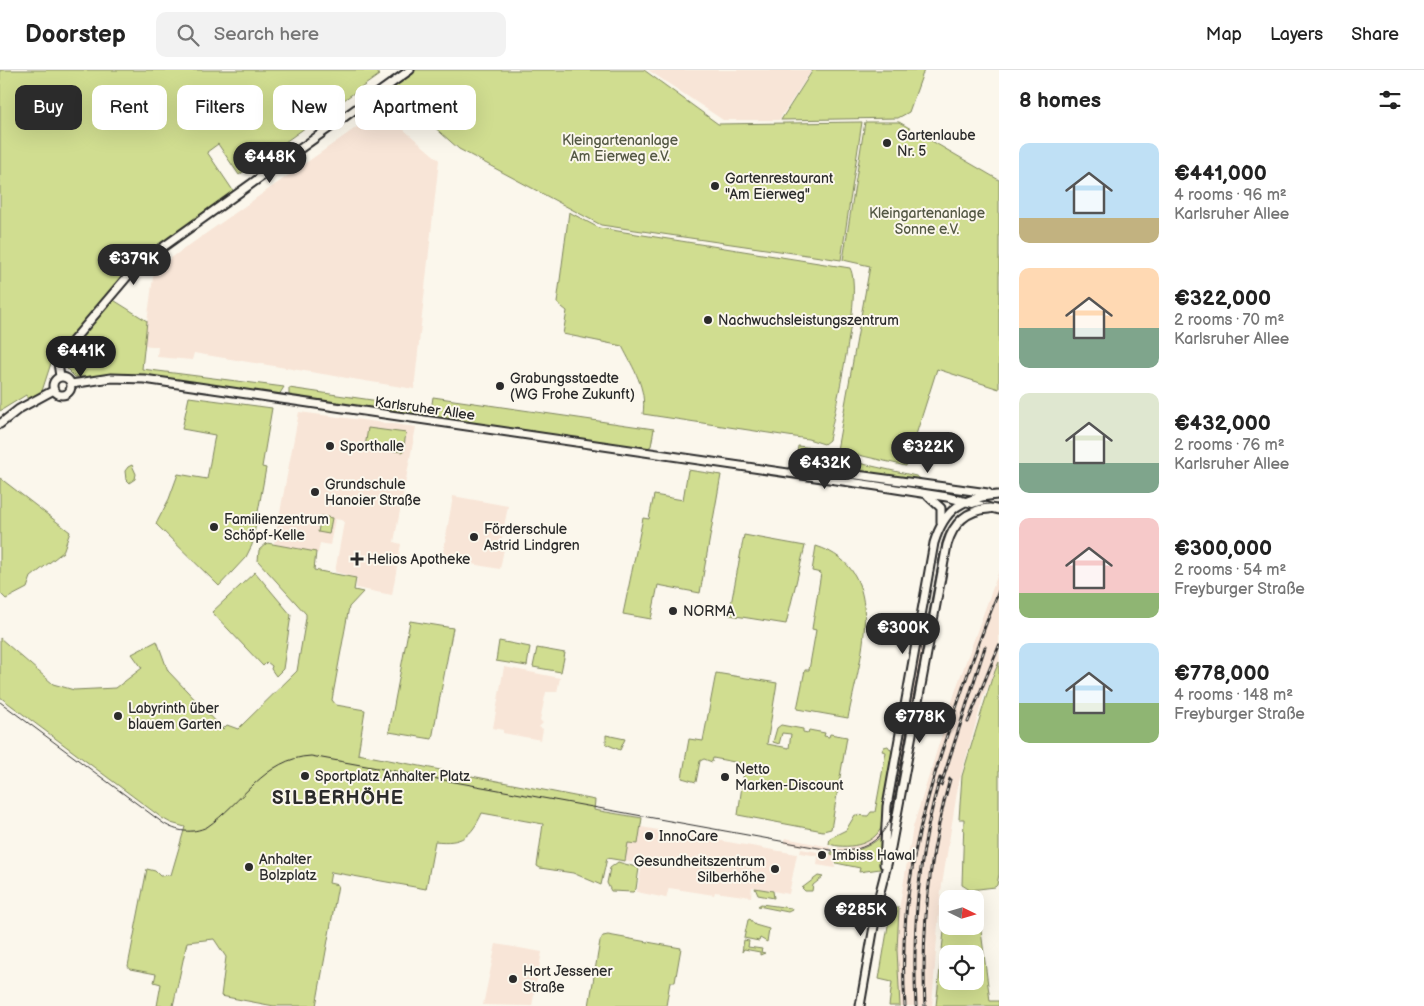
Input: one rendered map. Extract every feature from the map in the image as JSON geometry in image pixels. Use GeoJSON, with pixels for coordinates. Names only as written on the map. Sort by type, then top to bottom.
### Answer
{"type":"FeatureCollection","features":[{"type":"Feature","properties":{"kind":"street"},"geometry":{"type":"LineString","coordinates":[[60,377],[58,362],[65,350],[132,271],[410,70]]}},
{"type":"Feature","properties":{"kind":"street"},"geometry":{"type":"LineString","coordinates":[[60,377],[68,379],[71,384],[71,390],[64,396],[54,390],[53,384],[60,377]]}},
{"type":"Feature","properties":{"kind":"street","name":"Karlsruher Allee"},"geometry":{"type":"LineString","coordinates":[[71,384],[111,378],[144,379],[775,471],[966,501],[998,509]]}},
{"type":"Feature","properties":{"kind":"street"},"geometry":{"type":"LineString","coordinates":[[0,424],[19,409],[54,390]]}},
{"type":"Feature","properties":{"kind":"street","name":"Karlsruher Allee"},"geometry":{"type":"LineString","coordinates":[[775,471],[835,472],[998,496]]}},
{"type":"Feature","properties":{"kind":"street"},"geometry":{"type":"LineString","coordinates":[[924,494],[932,498],[939,505],[941,524]]}},
{"type":"Feature","properties":{"kind":"street"},"geometry":{"type":"LineString","coordinates":[[860,1006],[884,870],[887,806],[934,543],[941,524],[952,510],[966,501],[998,496]]}},
{"type":"Feature","properties":{"kind":"street","name":"Karlsruher Allee"},"geometry":{"type":"LineString","coordinates":[[884,870],[890,852],[947,545],[953,530],[966,515],[980,509],[998,509]]}},
{"type":"Feature","properties":{"kind":"shaded area"},"geometry":{"type":"Polygon","coordinates":[[[648,70],[812,70],[779,120],[723,120],[648,70]]]}},
{"type":"Feature","properties":{"kind":"shaded area"},"geometry":{"type":"Polygon","coordinates":[[[355,128],[355,130],[404,130],[439,160],[414,389],[194,353],[192,360],[157,357],[158,347],[144,345],[154,270],[355,128]]]}},
{"type":"Feature","properties":{"kind":"shaded area"},"geometry":{"type":"Polygon","coordinates":[[[299,412],[416,427],[394,542],[401,544],[392,595],[356,588],[357,578],[335,572],[344,522],[341,520],[335,519],[330,545],[320,543],[318,553],[274,544],[299,412]]]}},
{"type":"Feature","properties":{"kind":"shaded area","name":"Förderschule Astrid Lindgren"},"geometry":{"type":"Polygon","coordinates":[[[453,496],[508,506],[500,548],[504,549],[500,569],[442,559],[453,496]]]}},
{"type":"Feature","properties":{"kind":"shaded area"},"geometry":{"type":"Polygon","coordinates":[[[999,571],[999,662],[984,695],[958,786],[941,890],[939,890],[932,1006],[900,1006],[897,950],[899,910],[913,827],[957,686],[999,571]]]}},
{"type":"Feature","properties":{"kind":"shaded area"},"geometry":{"type":"Polygon","coordinates":[[[921,637],[926,637],[895,808],[887,830],[921,637]]]}},
{"type":"Feature","properties":{"kind":"shaded area"},"geometry":{"type":"Polygon","coordinates":[[[504,667],[560,678],[557,692],[546,692],[540,720],[543,723],[539,727],[543,729],[541,740],[503,733],[503,730],[493,728],[504,667]]]}},
{"type":"Feature","properties":{"kind":"shaded area"},"geometry":{"type":"Polygon","coordinates":[[[883,825],[882,836],[867,847],[852,852],[831,852],[832,847],[844,848],[862,843],[883,825]]]}},
{"type":"Feature","properties":{"kind":"shaded area"},"geometry":{"type":"Polygon","coordinates":[[[641,827],[797,854],[789,894],[752,887],[751,897],[715,892],[714,895],[669,888],[666,898],[637,892],[642,864],[625,861],[628,843],[638,844],[641,827]]]}},
{"type":"Feature","properties":{"kind":"shaded area"},"geometry":{"type":"Polygon","coordinates":[[[785,838],[830,847],[829,851],[784,843],[785,838]]]}},
{"type":"Feature","properties":{"kind":"shaded area"},"geometry":{"type":"Polygon","coordinates":[[[801,849],[835,855],[835,868],[817,865],[818,856],[800,853],[801,849]]]}},
{"type":"Feature","properties":{"kind":"shaded area","name":"Hort Jessener Straße"},"geometry":{"type":"Polygon","coordinates":[[[496,944],[542,952],[532,1006],[483,1005],[496,944]]]}},
{"type":"Feature","properties":{"kind":"green space"},"geometry":{"type":"Polygon","coordinates":[[[0,70],[376,70],[379,75],[365,85],[355,85],[355,92],[345,99],[345,85],[273,85],[273,130],[302,130],[239,175],[218,144],[207,152],[234,192],[128,267],[114,286],[115,291],[54,354],[41,394],[28,400],[26,395],[0,411],[0,70]]]}},
{"type":"Feature","properties":{"kind":"green space","name":"Kleingartenanlage Am Eierweg e.V."},"geometry":{"type":"Polygon","coordinates":[[[410,70],[644,70],[718,124],[862,122],[841,260],[601,225],[459,149],[438,130],[476,130],[476,85],[389,85],[410,70]]]}},
{"type":"Feature","properties":{"kind":"green space"},"geometry":{"type":"Polygon","coordinates":[[[813,70],[924,70],[909,112],[898,118],[781,120],[813,70]]]}},
{"type":"Feature","properties":{"kind":"green space","name":"Kleingartenanlage Sonne e.V."},"geometry":{"type":"Polygon","coordinates":[[[865,122],[899,122],[999,180],[999,389],[937,369],[906,466],[837,450],[870,266],[843,260],[865,122]]]}},
{"type":"Feature","properties":{"kind":"green space","name":"Nachwuchsleistungszentrum"},"geometry":{"type":"Polygon","coordinates":[[[569,212],[599,228],[850,268],[853,281],[851,325],[829,440],[824,444],[808,439],[643,414],[644,405],[641,387],[635,370],[622,346],[563,334],[567,311],[557,303],[569,212]]]}},
{"type":"Feature","properties":{"kind":"green space"},"geometry":{"type":"Polygon","coordinates":[[[112,299],[147,321],[142,369],[284,387],[277,398],[130,376],[75,377],[63,365],[64,358],[112,299]]]}},
{"type":"Feature","properties":{"kind":"green space"},"geometry":{"type":"Polygon","coordinates":[[[289,388],[427,408],[423,421],[289,401],[289,388]]]}},
{"type":"Feature","properties":{"kind":"green space"},"geometry":{"type":"Polygon","coordinates":[[[189,397],[272,408],[262,467],[266,468],[252,545],[246,557],[219,586],[156,524],[169,499],[178,474],[207,479],[215,435],[182,429],[189,397]]]}},
{"type":"Feature","properties":{"kind":"green space"},"geometry":{"type":"Polygon","coordinates":[[[433,397],[654,429],[651,446],[644,450],[434,420],[430,417],[433,397]]]}},
{"type":"Feature","properties":{"kind":"green space"},"geometry":{"type":"Polygon","coordinates":[[[368,428],[406,433],[403,452],[365,447],[368,428]]]}},
{"type":"Feature","properties":{"kind":"green space"},"geometry":{"type":"Polygon","coordinates":[[[798,446],[814,448],[813,456],[797,454],[798,446]]]}},
{"type":"Feature","properties":{"kind":"green space"},"geometry":{"type":"Polygon","coordinates":[[[841,459],[916,476],[921,479],[838,470],[841,459]]]}},
{"type":"Feature","properties":{"kind":"green space"},"geometry":{"type":"Polygon","coordinates":[[[132,465],[136,474],[135,479],[129,483],[126,480],[125,471],[132,465]]]}},
{"type":"Feature","properties":{"kind":"green space"},"geometry":{"type":"Polygon","coordinates":[[[688,470],[721,475],[700,593],[658,585],[651,619],[623,614],[643,518],[649,519],[654,495],[683,500],[688,470]]]}},
{"type":"Feature","properties":{"kind":"green space"},"geometry":{"type":"Polygon","coordinates":[[[836,476],[947,491],[946,495],[836,478],[836,476]]]}},
{"type":"Feature","properties":{"kind":"green space"},"geometry":{"type":"Polygon","coordinates":[[[0,478],[70,532],[63,552],[31,577],[27,588],[6,599],[0,593],[0,478]]]}},
{"type":"Feature","properties":{"kind":"green space"},"geometry":{"type":"Polygon","coordinates":[[[321,516],[332,518],[329,534],[318,532],[321,516]]]}},
{"type":"Feature","properties":{"kind":"green space"},"geometry":{"type":"Polygon","coordinates":[[[744,535],[805,546],[786,624],[729,615],[744,535]]]}},
{"type":"Feature","properties":{"kind":"green space"},"geometry":{"type":"Polygon","coordinates":[[[267,543],[316,552],[314,570],[356,578],[354,590],[363,592],[349,607],[332,700],[336,705],[365,710],[358,754],[595,800],[594,810],[642,818],[638,844],[628,843],[625,861],[607,858],[601,885],[573,873],[540,868],[537,866],[543,824],[482,813],[474,828],[459,840],[435,841],[426,889],[331,872],[329,883],[338,885],[316,1006],[274,1006],[221,996],[226,957],[214,939],[187,942],[173,1006],[157,1006],[161,984],[154,982],[156,974],[130,969],[128,966],[147,869],[155,871],[160,876],[171,875],[185,827],[162,818],[0,697],[0,638],[53,684],[74,690],[116,688],[142,668],[132,654],[157,641],[168,671],[223,729],[227,725],[238,729],[297,671],[306,618],[306,614],[258,561],[259,550],[267,543]]]}},
{"type":"Feature","properties":{"kind":"green space"},"geometry":{"type":"Polygon","coordinates":[[[816,546],[840,558],[855,575],[862,596],[865,620],[863,645],[848,718],[797,709],[805,670],[809,670],[816,630],[812,629],[821,573],[812,571],[816,546]]]}},
{"type":"Feature","properties":{"kind":"green space"},"geometry":{"type":"Polygon","coordinates":[[[255,572],[291,615],[283,669],[276,676],[271,669],[272,666],[267,662],[263,666],[212,612],[255,572]]]}},
{"type":"Feature","properties":{"kind":"green space"},"geometry":{"type":"Polygon","coordinates":[[[410,621],[453,628],[432,739],[389,732],[410,621]]]}},
{"type":"Feature","properties":{"kind":"green space"},"geometry":{"type":"Polygon","coordinates":[[[499,641],[530,647],[527,666],[496,661],[499,641]]]}},
{"type":"Feature","properties":{"kind":"green space"},"geometry":{"type":"Polygon","coordinates":[[[537,648],[565,653],[561,672],[533,667],[537,648]]]}},
{"type":"Feature","properties":{"kind":"green space"},"geometry":{"type":"Polygon","coordinates":[[[999,662],[999,874],[995,887],[970,890],[962,885],[964,819],[959,819],[962,776],[992,678],[999,662]]]}},
{"type":"Feature","properties":{"kind":"green space"},"geometry":{"type":"Polygon","coordinates":[[[716,673],[777,683],[767,744],[789,748],[791,734],[782,733],[779,744],[773,742],[777,728],[781,725],[803,729],[803,732],[808,733],[809,730],[825,733],[824,736],[829,737],[830,734],[847,737],[831,829],[823,831],[738,815],[745,764],[713,758],[712,762],[704,759],[700,761],[696,782],[682,778],[689,739],[703,741],[716,673]]]}},
{"type":"Feature","properties":{"kind":"green space"},"geometry":{"type":"Polygon","coordinates":[[[606,735],[625,739],[620,750],[606,744],[606,735]]]}},
{"type":"Feature","properties":{"kind":"green space"},"geometry":{"type":"Polygon","coordinates":[[[888,746],[893,753],[883,824],[878,833],[858,845],[836,846],[829,844],[830,838],[846,830],[855,815],[868,816],[871,812],[875,812],[886,752],[882,751],[884,747],[888,746]]]}},
{"type":"Feature","properties":{"kind":"green space"},"geometry":{"type":"Polygon","coordinates":[[[882,836],[880,869],[859,872],[860,868],[836,863],[835,855],[831,854],[831,852],[859,850],[882,836]]]}},
{"type":"Feature","properties":{"kind":"green space"},"geometry":{"type":"Polygon","coordinates":[[[618,862],[639,868],[636,889],[633,892],[611,891],[607,883],[610,868],[618,862]]]}},
{"type":"Feature","properties":{"kind":"green space"},"geometry":{"type":"Polygon","coordinates":[[[818,876],[823,877],[813,885],[812,891],[805,891],[802,888],[818,876]]]}},
{"type":"Feature","properties":{"kind":"green space"},"geometry":{"type":"Polygon","coordinates":[[[755,888],[773,891],[774,898],[758,895],[755,888]]]}},
{"type":"Feature","properties":{"kind":"green space"},"geometry":{"type":"Polygon","coordinates":[[[761,904],[791,908],[792,910],[788,912],[758,906],[761,904]]]}},
{"type":"Feature","properties":{"kind":"green space"},"geometry":{"type":"Polygon","coordinates":[[[891,908],[899,908],[897,950],[900,1006],[889,1006],[892,982],[879,979],[891,908]]]}},
{"type":"Feature","properties":{"kind":"green space"},"geometry":{"type":"Polygon","coordinates":[[[750,919],[755,925],[769,929],[767,942],[760,938],[759,941],[744,938],[748,920],[750,919]]]}},
{"type":"Feature","properties":{"kind":"green space"},"geometry":{"type":"Polygon","coordinates":[[[608,935],[681,948],[675,982],[670,982],[666,1006],[589,1006],[600,941],[603,936],[608,935]]]}},
{"type":"Feature","properties":{"kind":"green space"},"geometry":{"type":"Polygon","coordinates":[[[944,935],[982,935],[983,945],[943,945],[944,935]]]}},
{"type":"Feature","properties":{"kind":"green space"},"geometry":{"type":"Polygon","coordinates":[[[744,940],[749,941],[748,947],[762,949],[761,952],[765,953],[760,955],[760,952],[744,949],[742,952],[744,940]]]}},
{"type":"Feature","properties":{"kind":"green space"},"geometry":{"type":"Polygon","coordinates":[[[984,954],[990,1001],[999,1001],[999,1006],[936,1006],[939,978],[939,990],[984,990],[984,954]]]}},
{"type":"Feature","properties":{"kind":"tram line"},"geometry":{"type":"LineString","coordinates":[[0,702],[163,823],[179,830],[196,831],[207,827],[267,773],[295,759],[311,756],[830,850],[850,850],[867,845],[874,840],[887,826],[891,817],[942,543],[946,533],[956,518],[971,508],[979,505],[999,504]]}},
{"type":"Feature","properties":{"kind":"railway"},"geometry":{"type":"LineString","coordinates":[[905,1006],[905,927],[909,890],[923,816],[944,743],[999,591]]}},
{"type":"Feature","properties":{"kind":"railway"},"geometry":{"type":"LineString","coordinates":[[968,722],[999,646]]}},
{"type":"Feature","properties":{"kind":"railway"},"geometry":{"type":"LineString","coordinates":[[941,785],[985,647]]}},
{"type":"Feature","properties":{"kind":"railway"},"geometry":{"type":"LineString","coordinates":[[916,1006],[915,948],[918,891],[926,834],[940,778]]}},
{"type":"Feature","properties":{"kind":"railway"},"geometry":{"type":"LineString","coordinates":[[925,1006],[924,948],[928,891],[937,835],[950,779]]}},
{"type":"Feature","properties":{"kind":"place","name":"Gartenlaube Nr. 5"},"geometry":{"type":"Point","coordinates":[887,143]}},
{"type":"Feature","properties":{"kind":"place","name":"Gartenrestaurant \"Am Eierweg\""},"geometry":{"type":"Point","coordinates":[715,186]}},
{"type":"Feature","properties":{"kind":"place","name":"Nachwuchsleistungszentrum"},"geometry":{"type":"Point","coordinates":[708,320]}},
{"type":"Feature","properties":{"kind":"place","name":"Grabungsstaedte (WG Frohe Zukunft)"},"geometry":{"type":"Point","coordinates":[500,386]}},
{"type":"Feature","properties":{"kind":"place","name":"Sporthalle"},"geometry":{"type":"Point","coordinates":[330,446]}},
{"type":"Feature","properties":{"kind":"place","name":"Grundschule Hanoier Straße"},"geometry":{"type":"Point","coordinates":[315,492]}},
{"type":"Feature","properties":{"kind":"place","name":"Familienzentrum Schöpf-Kelle"},"geometry":{"type":"Point","coordinates":[214,527]}},
{"type":"Feature","properties":{"kind":"place","name":"Förderschule Astrid Lindgren"},"geometry":{"type":"Point","coordinates":[474,537]}},
{"type":"Feature","properties":{"kind":"place","name":"Helios Apotheke"},"geometry":{"type":"Point","coordinates":[357,559]}},
{"type":"Feature","properties":{"kind":"place","name":"NORMA"},"geometry":{"type":"Point","coordinates":[673,611]}},
{"type":"Feature","properties":{"kind":"place","name":"Labyrinth über blauem Garten"},"geometry":{"type":"Point","coordinates":[118,716]}},
{"type":"Feature","properties":{"kind":"place","name":"Sportplatz Anhalter Platz"},"geometry":{"type":"Point","coordinates":[305,776]}},
{"type":"Feature","properties":{"kind":"place","name":"Netto Marken-Discount"},"geometry":{"type":"Point","coordinates":[725,777]}},
{"type":"Feature","properties":{"kind":"place","name":"InnoCare"},"geometry":{"type":"Point","coordinates":[649,836]}},
{"type":"Feature","properties":{"kind":"place","name":"Imbiss Hawal"},"geometry":{"type":"Point","coordinates":[822,855]}},
{"type":"Feature","properties":{"kind":"place","name":"Anhalter Bolzplatz"},"geometry":{"type":"Point","coordinates":[249,867]}},
{"type":"Feature","properties":{"kind":"place","name":"Gesundheitszentrum Silberhöhe"},"geometry":{"type":"Point","coordinates":[775,869]}},
{"type":"Feature","properties":{"kind":"place","name":"Hort Jessener Straße"},"geometry":{"type":"Point","coordinates":[513,979]}},
{"type":"Feature","properties":{"kind":"district","name":"SILBERHÖHE"},"geometry":{"type":"Point","coordinates":[338,797]}}]}
